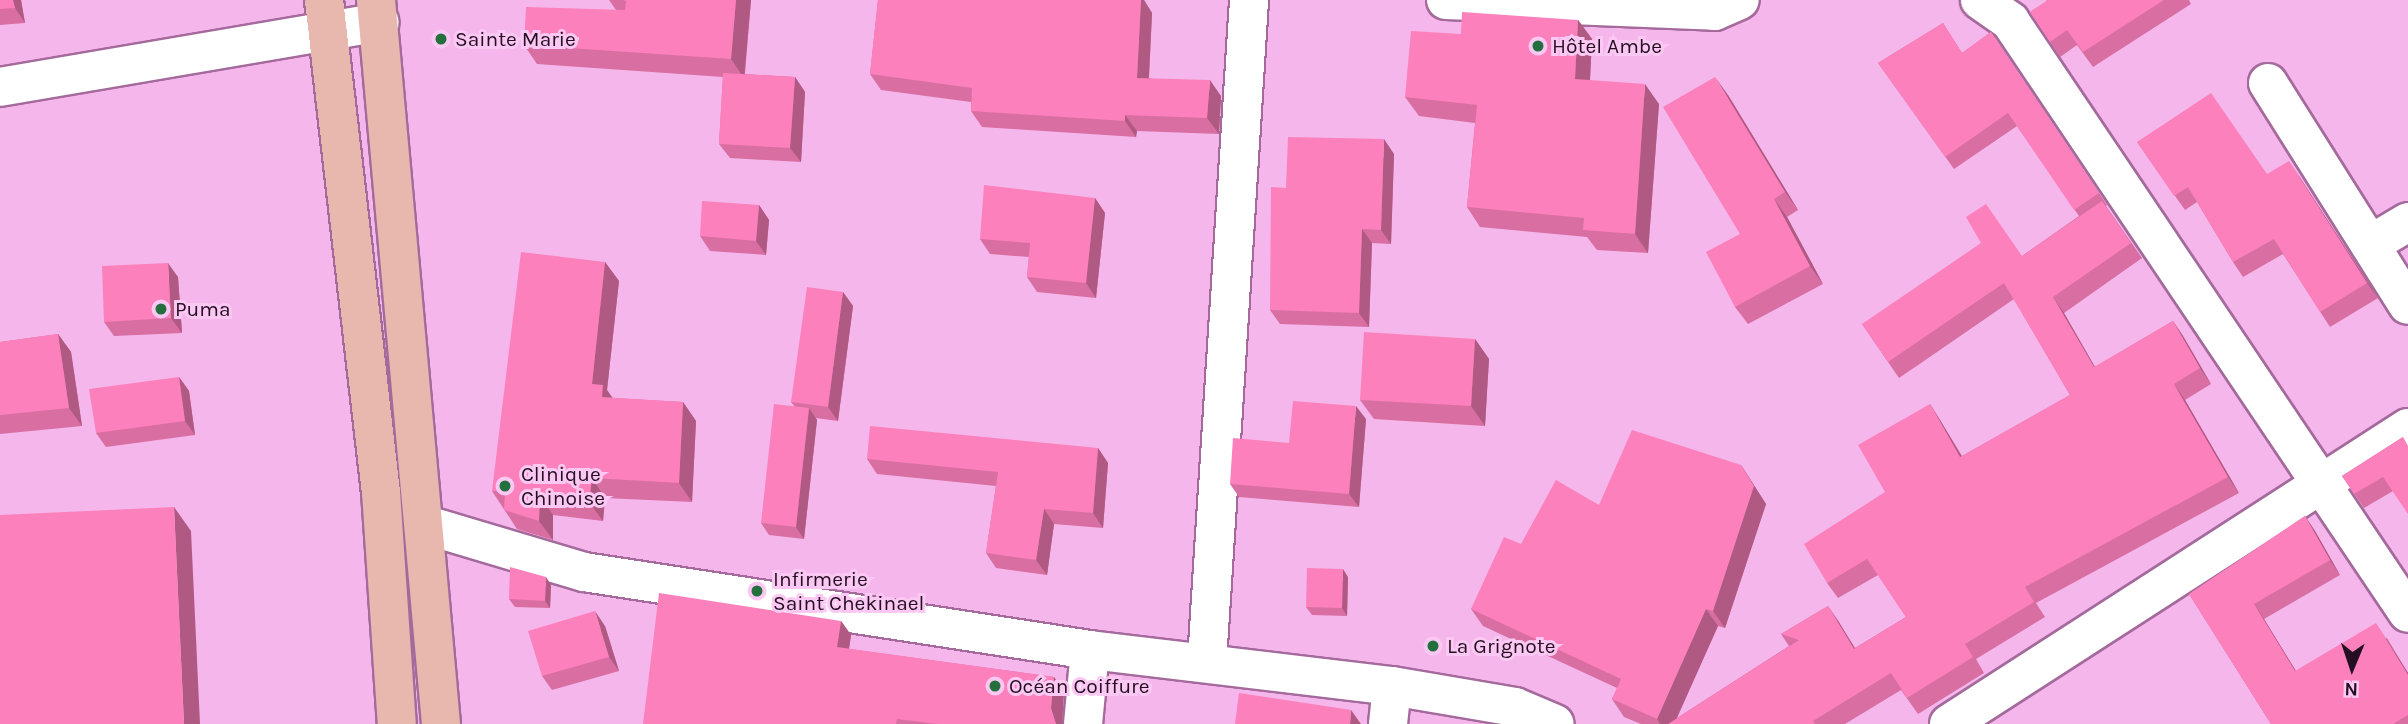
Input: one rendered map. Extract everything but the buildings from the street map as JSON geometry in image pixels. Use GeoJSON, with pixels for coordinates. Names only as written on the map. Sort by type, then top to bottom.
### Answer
{"type":"FeatureCollection","features":[{"type":"Feature","properties":{"kind":"main road"},"geometry":{"type":"LineString","coordinates":[[378,11],[426,525],[441,724]]}},
{"type":"Feature","properties":{"kind":"main road"},"geometry":{"type":"LineString","coordinates":[[327,16],[381,492],[397,724]]}},
{"type":"Feature","properties":{"kind":"street"},"geometry":{"type":"LineString","coordinates":[[1207,662],[1249,0]]}},
{"type":"Feature","properties":{"kind":"street"},"geometry":{"type":"LineString","coordinates":[[1446,0],[1715,10],[1740,0]]}},
{"type":"Feature","properties":{"kind":"street"},"geometry":{"type":"LineString","coordinates":[[1980,0],[2010,21],[2108,175],[2323,480],[2408,613]]}},
{"type":"Feature","properties":{"kind":"street"},"geometry":{"type":"LineString","coordinates":[[0,87],[327,16],[378,11]]}},
{"type":"Feature","properties":{"kind":"street"},"geometry":{"type":"LineString","coordinates":[[2268,83],[2408,305]]}},
{"type":"Feature","properties":{"kind":"street"},"geometry":{"type":"LineString","coordinates":[[2371,244],[2408,222]]}},
{"type":"Feature","properties":{"kind":"street"},"geometry":{"type":"LineString","coordinates":[[1949,724],[2323,480],[2408,428]]}},
{"type":"Feature","properties":{"kind":"street"},"geometry":{"type":"LineString","coordinates":[[426,525],[584,572],[1090,649],[1392,686],[1516,707],[1555,724]]}},
{"type":"Feature","properties":{"kind":"street"},"geometry":{"type":"LineString","coordinates":[[1083,724],[1090,649]]}},
{"type":"Feature","properties":{"kind":"street"},"geometry":{"type":"LineString","coordinates":[[1388,724],[1392,686]]}},
{"type":"Feature","properties":{"kind":"place","name":"Sainte Marie"},"geometry":{"type":"Point","coordinates":[441,39]}},
{"type":"Feature","properties":{"kind":"place","name":"Hôtel Ambe"},"geometry":{"type":"Point","coordinates":[1538,46]}},
{"type":"Feature","properties":{"kind":"place","name":"Puma"},"geometry":{"type":"Point","coordinates":[161,309]}},
{"type":"Feature","properties":{"kind":"place","name":"Clinique Chinoise"},"geometry":{"type":"Point","coordinates":[505,486]}},
{"type":"Feature","properties":{"kind":"place","name":"Infirmerie Saint Chekinael"},"geometry":{"type":"Point","coordinates":[757,591]}},
{"type":"Feature","properties":{"kind":"place","name":"La Grignote"},"geometry":{"type":"Point","coordinates":[1433,646]}},
{"type":"Feature","properties":{"kind":"place","name":"Océan Coiffure"},"geometry":{"type":"Point","coordinates":[995,686]}}]}
